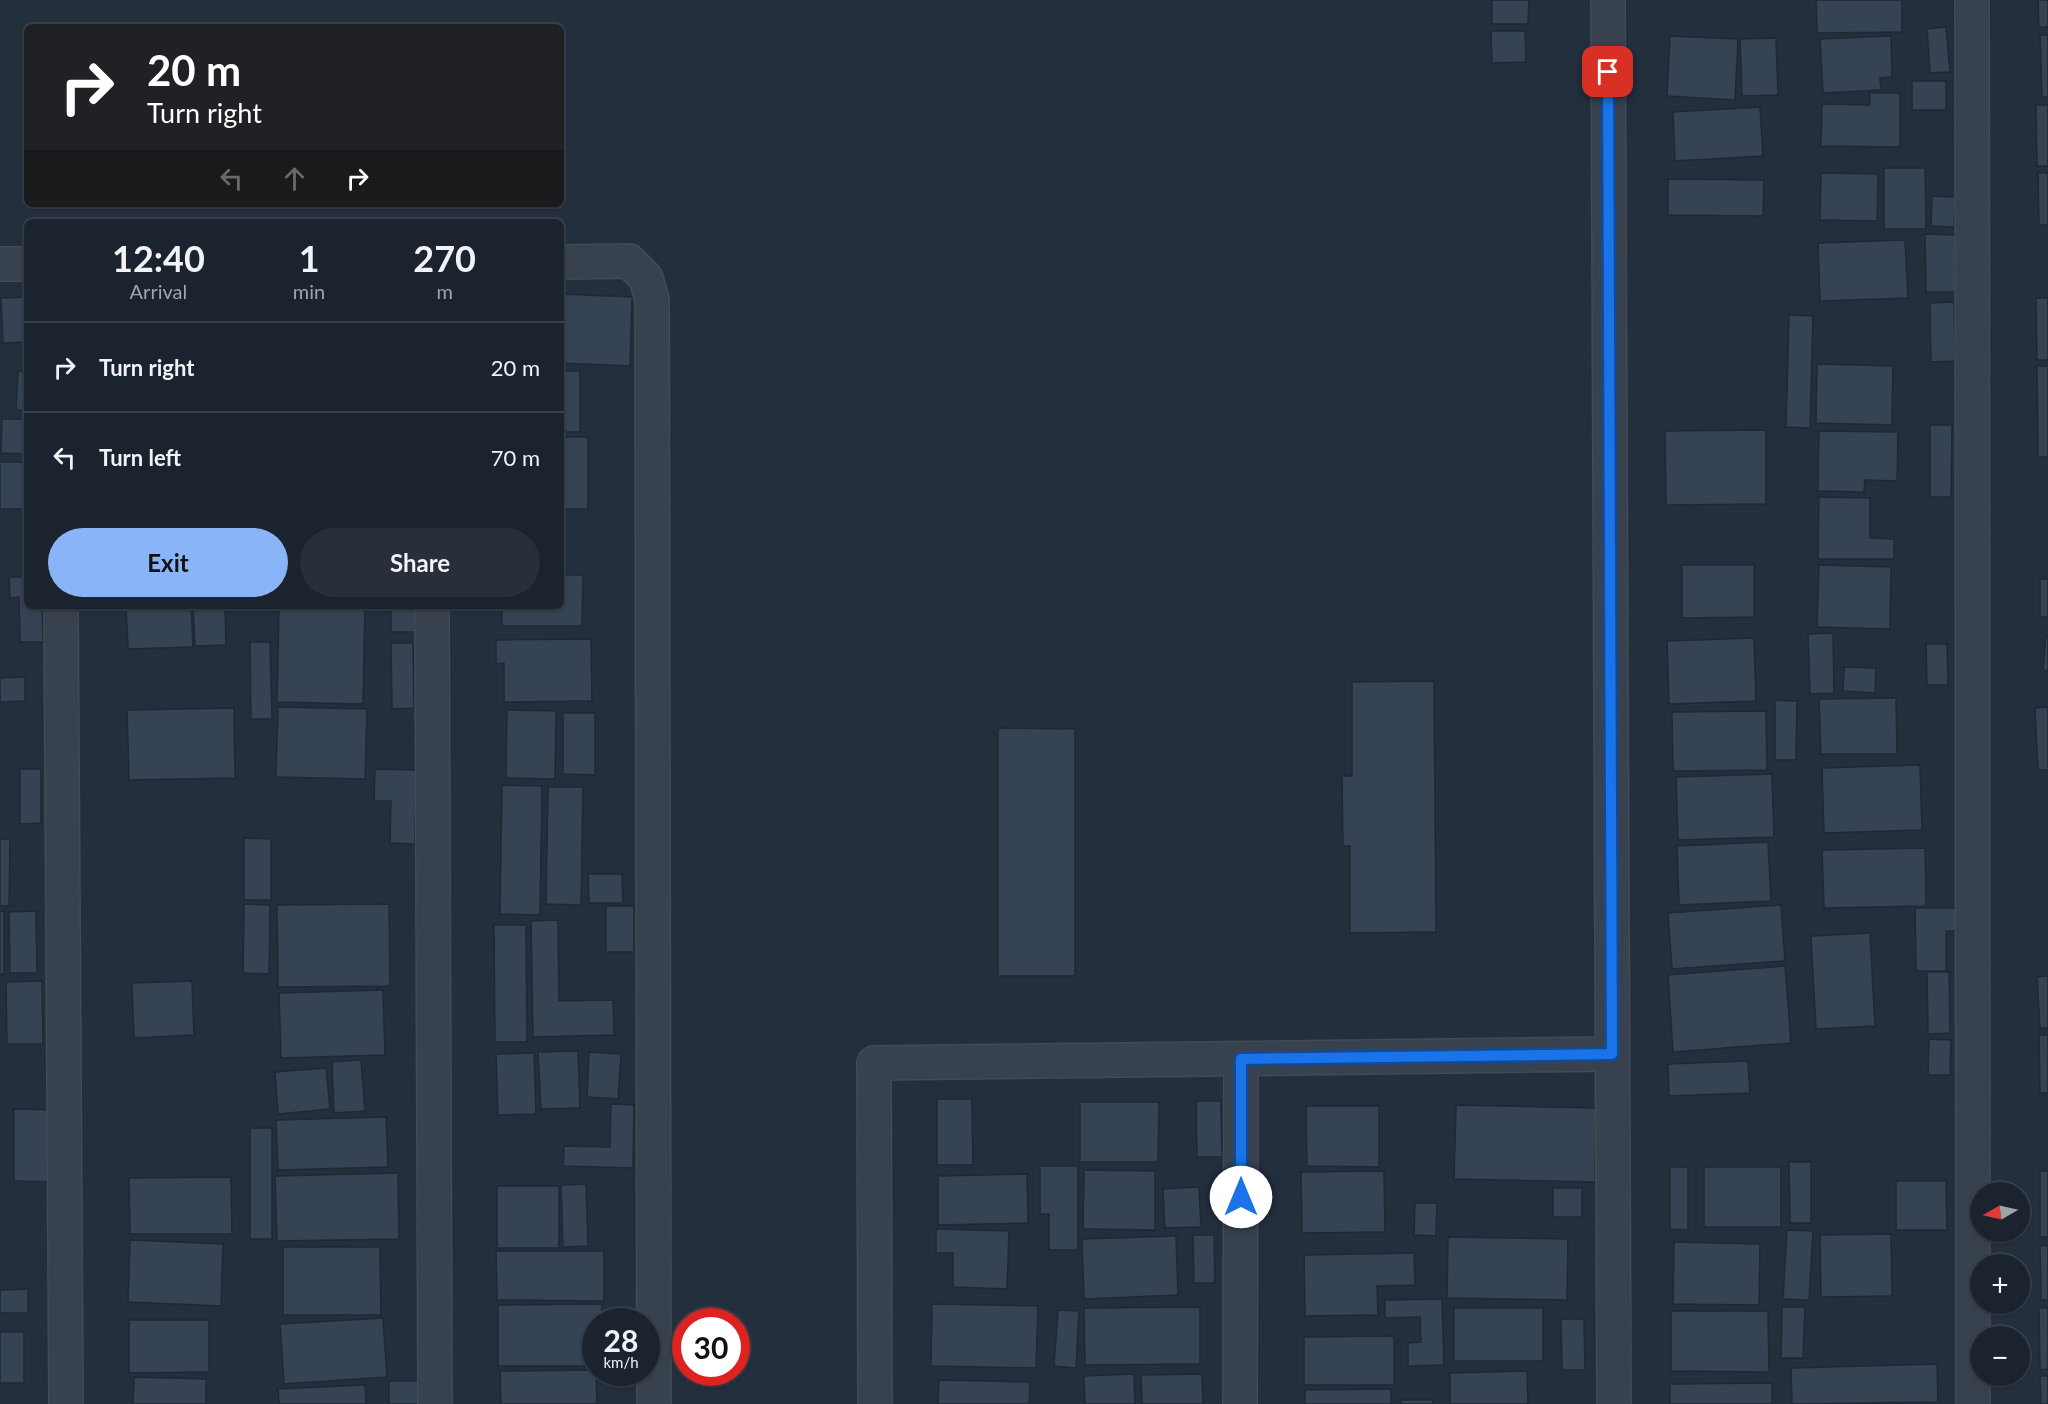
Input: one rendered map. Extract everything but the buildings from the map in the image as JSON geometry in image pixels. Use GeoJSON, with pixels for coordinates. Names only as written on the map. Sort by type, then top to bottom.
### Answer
{"type":"FeatureCollection","features":[{"type":"Feature","properties":{"kind":"street"},"geometry":{"type":"LineString","coordinates":[[1608,0],[1614,1404]]}},
{"type":"Feature","properties":{"kind":"street"},"geometry":{"type":"LineString","coordinates":[[1972,0],[1972,1404]]}},
{"type":"Feature","properties":{"kind":"street"},"geometry":{"type":"LineString","coordinates":[[564,262],[629,261],[646,278],[652,300],[654,1404]]}},
{"type":"Feature","properties":{"kind":"street"},"geometry":{"type":"LineString","coordinates":[[0,264],[24,264]]}},
{"type":"Feature","properties":{"kind":"street"},"geometry":{"type":"LineString","coordinates":[[62,609],[66,1404]]}},
{"type":"Feature","properties":{"kind":"street"},"geometry":{"type":"LineString","coordinates":[[432,609],[435,1404]]}},
{"type":"Feature","properties":{"kind":"street"},"geometry":{"type":"LineString","coordinates":[[875,1404],[874,1063],[1612,1054]]}},
{"type":"Feature","properties":{"kind":"street"},"geometry":{"type":"LineString","coordinates":[[1240,1404],[1241,1059]]}},
{"type":"Feature","properties":{"kind":"route"},"geometry":{"type":"LineString","coordinates":[[1241,1197],[1241,1059],[1612,1054],[1608,72]]}}]}
